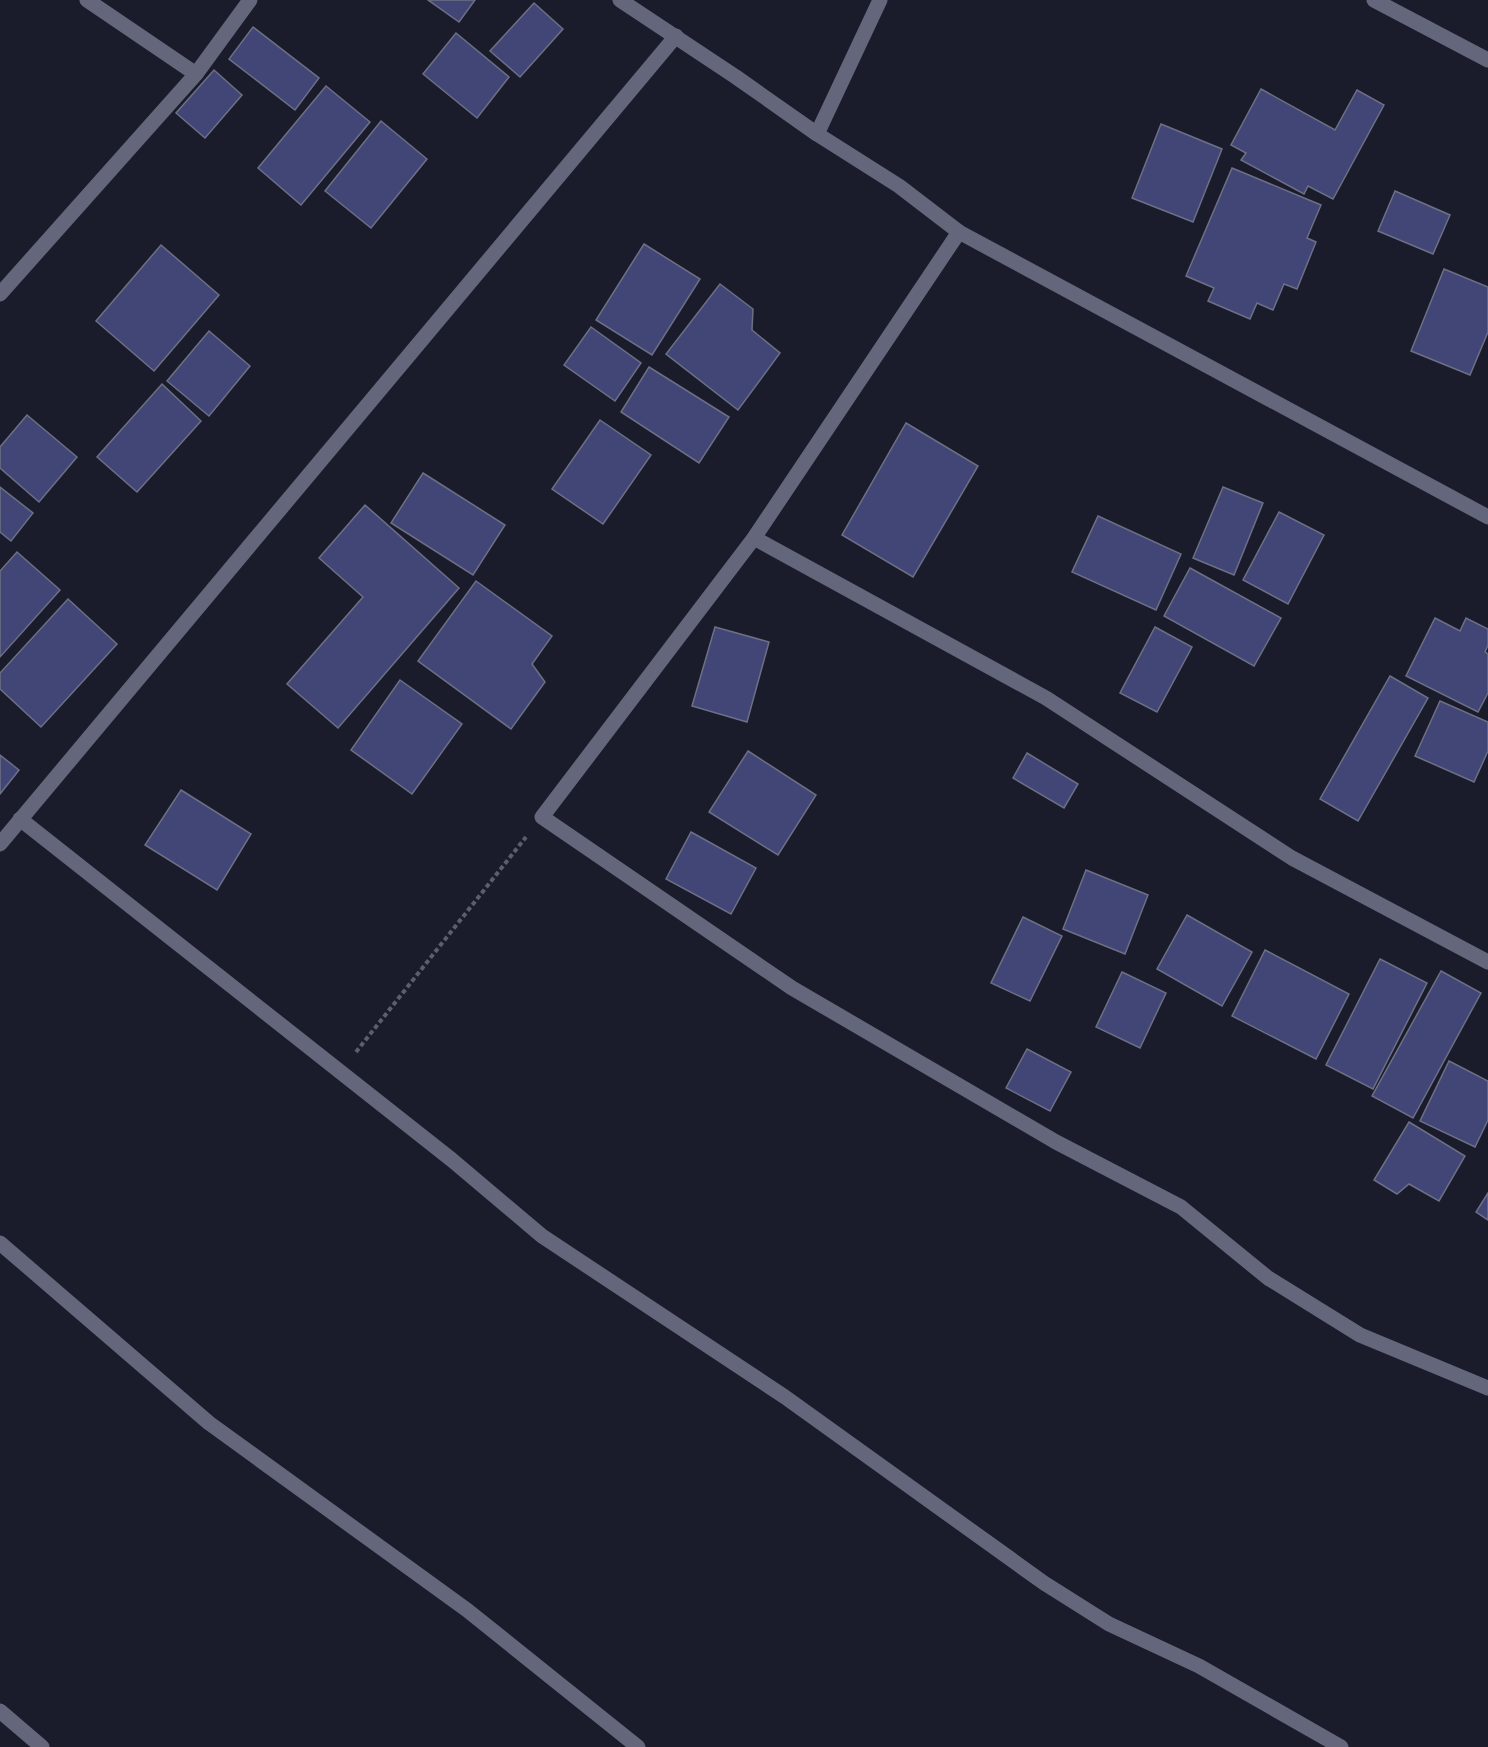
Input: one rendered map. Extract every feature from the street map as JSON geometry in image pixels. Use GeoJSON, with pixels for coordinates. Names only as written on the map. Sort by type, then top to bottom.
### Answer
{"type":"FeatureCollection","features":[{"type":"Feature","properties":{"kind":"street"},"geometry":{"type":"LineString","coordinates":[[87,0],[196,74]]}},
{"type":"Feature","properties":{"kind":"street"},"geometry":{"type":"LineString","coordinates":[[0,294],[196,74],[250,0]]}},
{"type":"Feature","properties":{"kind":"street"},"geometry":{"type":"LineString","coordinates":[[620,0],[817,134],[898,186],[959,232],[1488,517]]}},
{"type":"Feature","properties":{"kind":"street"},"geometry":{"type":"LineString","coordinates":[[817,134],[880,0]]}},
{"type":"Feature","properties":{"kind":"street"},"geometry":{"type":"LineString","coordinates":[[1374,0],[1488,60]]}},
{"type":"Feature","properties":{"kind":"street"},"geometry":{"type":"LineString","coordinates":[[0,844],[676,36]]}},
{"type":"Feature","properties":{"kind":"street"},"geometry":{"type":"LineString","coordinates":[[959,232],[754,538],[542,817],[792,988],[1056,1142],[1181,1207],[1268,1278],[1360,1335],[1488,1388]]}},
{"type":"Feature","properties":{"kind":"street"},"geometry":{"type":"LineString","coordinates":[[754,538],[1046,698],[1292,858],[1488,962]]}},
{"type":"Feature","properties":{"kind":"street"},"geometry":{"type":"LineString","coordinates":[[20,819],[452,1160],[542,1236],[785,1397],[1044,1583],[1109,1624],[1199,1666],[1341,1747]]}},
{"type":"Feature","properties":{"kind":"street"},"geometry":{"type":"LineString","coordinates":[[0,1243],[209,1423],[466,1610],[638,1747]]}},
{"type":"Feature","properties":{"kind":"street"},"geometry":{"type":"LineString","coordinates":[[0,1711],[42,1747]]}},
{"type":"Feature","properties":{"kind":"path"},"geometry":{"type":"LineString","coordinates":[[340,1072],[542,817]]}},
{"type":"Feature","properties":{"kind":"building"},"geometry":{"type":"Polygon","coordinates":[[[428,0],[475,0],[459,22],[428,0]]]}},
{"type":"Feature","properties":{"kind":"building"},"geometry":{"type":"Polygon","coordinates":[[[534,3],[563,29],[520,77],[490,51],[534,3]]]}},
{"type":"Feature","properties":{"kind":"building"},"geometry":{"type":"Polygon","coordinates":[[[253,27],[319,78],[295,110],[229,59],[253,27]]]}},
{"type":"Feature","properties":{"kind":"building"},"geometry":{"type":"Polygon","coordinates":[[[456,33],[509,77],[477,118],[423,74],[456,33]]]}},
{"type":"Feature","properties":{"kind":"building"},"geometry":{"type":"Polygon","coordinates":[[[214,70],[242,95],[205,138],[176,113],[214,70]]]}},
{"type":"Feature","properties":{"kind":"building"},"geometry":{"type":"Polygon","coordinates":[[[326,86],[370,122],[301,205],[258,168],[326,86]]]}},
{"type":"Feature","properties":{"kind":"building"},"geometry":{"type":"Polygon","coordinates":[[[1261,89],[1335,130],[1357,90],[1384,105],[1333,199],[1308,186],[1304,194],[1241,160],[1246,153],[1231,145],[1261,89]]]}},
{"type":"Feature","properties":{"kind":"building"},"geometry":{"type":"Polygon","coordinates":[[[381,121],[427,159],[371,228],[325,191],[381,121]]]}},
{"type":"Feature","properties":{"kind":"building"},"geometry":{"type":"Polygon","coordinates":[[[1161,124],[1222,149],[1193,222],[1132,198],[1161,124]]]}},
{"type":"Feature","properties":{"kind":"building"},"geometry":{"type":"Polygon","coordinates":[[[1232,168],[1321,205],[1307,238],[1316,242],[1297,289],[1284,284],[1273,310],[1257,303],[1250,319],[1208,301],[1214,288],[1186,276],[1232,168]]]}},
{"type":"Feature","properties":{"kind":"building"},"geometry":{"type":"Polygon","coordinates":[[[1395,191],[1450,215],[1433,254],[1378,231],[1395,191]]]}},
{"type":"Feature","properties":{"kind":"building"},"geometry":{"type":"Polygon","coordinates":[[[644,244],[700,279],[652,355],[596,320],[644,244]]]}},
{"type":"Feature","properties":{"kind":"building"},"geometry":{"type":"Polygon","coordinates":[[[161,245],[219,295],[154,371],[96,321],[161,245]]]}},
{"type":"Feature","properties":{"kind":"building"},"geometry":{"type":"Polygon","coordinates":[[[1444,269],[1488,287],[1488,332],[1470,375],[1411,351],[1444,269]]]}},
{"type":"Feature","properties":{"kind":"building"},"geometry":{"type":"Polygon","coordinates":[[[720,284],[753,309],[752,330],[780,353],[738,410],[666,354],[720,284]]]}},
{"type":"Feature","properties":{"kind":"building"},"geometry":{"type":"Polygon","coordinates":[[[591,327],[641,363],[615,401],[564,365],[591,327]]]}},
{"type":"Feature","properties":{"kind":"building"},"geometry":{"type":"Polygon","coordinates":[[[209,331],[250,366],[209,416],[167,381],[209,331]]]}},
{"type":"Feature","properties":{"kind":"building"},"geometry":{"type":"Polygon","coordinates":[[[649,367],[729,417],[699,463],[621,412],[649,367]]]}},
{"type":"Feature","properties":{"kind":"building"},"geometry":{"type":"Polygon","coordinates":[[[162,384],[201,421],[137,492],[97,457],[162,384]]]}},
{"type":"Feature","properties":{"kind":"building"},"geometry":{"type":"Polygon","coordinates":[[[27,415],[77,457],[39,502],[0,468],[0,447],[27,415]]]}},
{"type":"Feature","properties":{"kind":"building"},"geometry":{"type":"Polygon","coordinates":[[[600,420],[651,455],[603,524],[552,489],[600,420]]]}},
{"type":"Feature","properties":{"kind":"building"},"geometry":{"type":"Polygon","coordinates":[[[906,423],[978,466],[913,577],[842,535],[906,423]]]}},
{"type":"Feature","properties":{"kind":"building"},"geometry":{"type":"Polygon","coordinates":[[[423,473],[505,525],[473,575],[391,523],[423,473]]]}},
{"type":"Feature","properties":{"kind":"building"},"geometry":{"type":"Polygon","coordinates":[[[0,487],[33,513],[11,541],[0,532],[0,487]]]}},
{"type":"Feature","properties":{"kind":"building"},"geometry":{"type":"Polygon","coordinates":[[[1223,487],[1263,503],[1234,575],[1193,558],[1223,487]]]}},
{"type":"Feature","properties":{"kind":"building"},"geometry":{"type":"Polygon","coordinates":[[[365,505],[459,588],[338,728],[287,684],[363,597],[319,558],[365,505]]]}},
{"type":"Feature","properties":{"kind":"building"},"geometry":{"type":"Polygon","coordinates":[[[1279,512],[1324,535],[1288,604],[1243,580],[1279,512]]]}},
{"type":"Feature","properties":{"kind":"building"},"geometry":{"type":"Polygon","coordinates":[[[1098,516],[1181,554],[1156,610],[1072,572],[1098,516]]]}},
{"type":"Feature","properties":{"kind":"building"},"geometry":{"type":"Polygon","coordinates":[[[17,552],[60,590],[0,657],[0,571],[17,552]]]}},
{"type":"Feature","properties":{"kind":"building"},"geometry":{"type":"Polygon","coordinates":[[[1190,568],[1281,618],[1254,666],[1164,616],[1190,568]]]}},
{"type":"Feature","properties":{"kind":"building"},"geometry":{"type":"Polygon","coordinates":[[[476,581],[552,636],[532,664],[545,682],[511,729],[418,661],[476,581]]]}},
{"type":"Feature","properties":{"kind":"building"},"geometry":{"type":"Polygon","coordinates":[[[68,599],[117,644],[41,727],[0,689],[0,673],[68,599]]]}},
{"type":"Feature","properties":{"kind":"building"},"geometry":{"type":"Polygon","coordinates":[[[1435,618],[1460,631],[1466,618],[1488,629],[1488,645],[1485,652],[1488,654],[1488,693],[1478,712],[1406,676],[1435,618]]]}},
{"type":"Feature","properties":{"kind":"building"},"geometry":{"type":"Polygon","coordinates":[[[715,627],[769,642],[747,722],[692,706],[715,627]]]}},
{"type":"Feature","properties":{"kind":"building"},"geometry":{"type":"Polygon","coordinates":[[[1155,627],[1192,647],[1157,712],[1120,693],[1155,627]]]}},
{"type":"Feature","properties":{"kind":"building"},"geometry":{"type":"Polygon","coordinates":[[[1390,676],[1428,698],[1358,821],[1320,799],[1390,676]]]}},
{"type":"Feature","properties":{"kind":"building"},"geometry":{"type":"Polygon","coordinates":[[[400,680],[462,724],[412,794],[351,750],[400,680]]]}},
{"type":"Feature","properties":{"kind":"building"},"geometry":{"type":"Polygon","coordinates":[[[1440,701],[1488,722],[1488,751],[1474,782],[1415,756],[1440,701]]]}},
{"type":"Feature","properties":{"kind":"building"},"geometry":{"type":"Polygon","coordinates":[[[748,751],[816,795],[778,855],[709,812],[748,751]]]}},
{"type":"Feature","properties":{"kind":"building"},"geometry":{"type":"Polygon","coordinates":[[[1027,753],[1078,784],[1064,808],[1013,778],[1027,753]]]}},
{"type":"Feature","properties":{"kind":"building"},"geometry":{"type":"Polygon","coordinates":[[[0,755],[19,770],[0,794],[0,755]]]}},
{"type":"Feature","properties":{"kind":"building"},"geometry":{"type":"Polygon","coordinates":[[[181,790],[251,834],[217,890],[145,845],[181,790]]]}},
{"type":"Feature","properties":{"kind":"building"},"geometry":{"type":"Polygon","coordinates":[[[691,832],[756,868],[731,914],[666,879],[691,832]]]}},
{"type":"Feature","properties":{"kind":"building"},"geometry":{"type":"Polygon","coordinates":[[[1086,870],[1148,895],[1125,954],[1063,929],[1086,870]]]}},
{"type":"Feature","properties":{"kind":"building"},"geometry":{"type":"Polygon","coordinates":[[[1187,915],[1252,952],[1222,1006],[1157,969],[1187,915]]]}},
{"type":"Feature","properties":{"kind":"building"},"geometry":{"type":"Polygon","coordinates":[[[1023,917],[1062,936],[1030,1001],[991,983],[1023,917]]]}},
{"type":"Feature","properties":{"kind":"building"},"geometry":{"type":"Polygon","coordinates":[[[1265,950],[1349,994],[1316,1059],[1232,1016],[1265,950]]]}},
{"type":"Feature","properties":{"kind":"building"},"geometry":{"type":"Polygon","coordinates":[[[1380,959],[1427,983],[1373,1089],[1326,1065],[1380,959]]]}},
{"type":"Feature","properties":{"kind":"building"},"geometry":{"type":"Polygon","coordinates":[[[1441,971],[1481,993],[1413,1118],[1372,1096],[1441,971]]]}},
{"type":"Feature","properties":{"kind":"building"},"geometry":{"type":"Polygon","coordinates":[[[1122,972],[1166,993],[1140,1048],[1096,1027],[1122,972]]]}},
{"type":"Feature","properties":{"kind":"building"},"geometry":{"type":"Polygon","coordinates":[[[1027,1049],[1071,1072],[1050,1111],[1006,1088],[1027,1049]]]}},
{"type":"Feature","properties":{"kind":"building"},"geometry":{"type":"Polygon","coordinates":[[[1449,1061],[1488,1081],[1488,1120],[1475,1147],[1420,1121],[1449,1061]]]}},
{"type":"Feature","properties":{"kind":"building"},"geometry":{"type":"Polygon","coordinates":[[[1409,1122],[1465,1156],[1439,1201],[1409,1184],[1397,1194],[1374,1180],[1409,1122]]]}},
{"type":"Feature","properties":{"kind":"building"},"geometry":{"type":"Polygon","coordinates":[[[1488,1193],[1488,1220],[1476,1212],[1488,1193]]]}}]}
